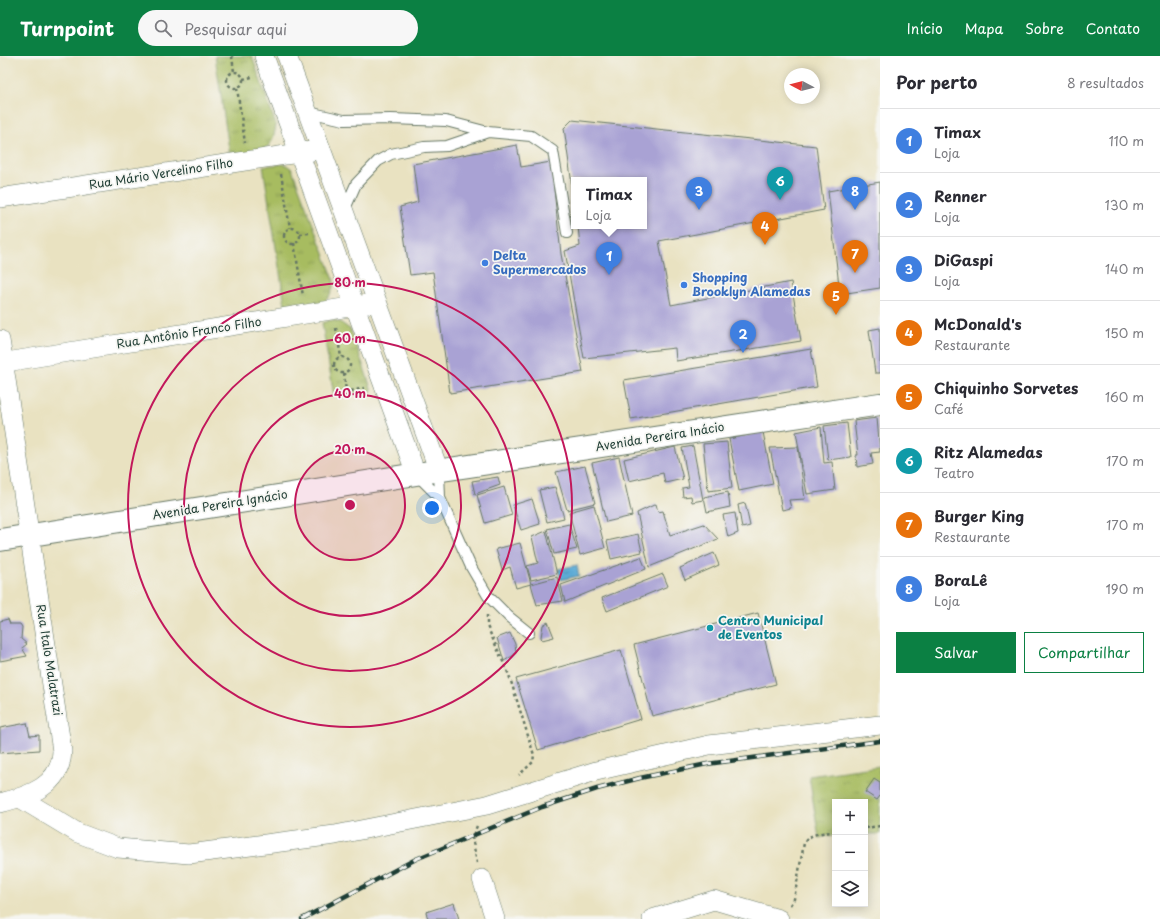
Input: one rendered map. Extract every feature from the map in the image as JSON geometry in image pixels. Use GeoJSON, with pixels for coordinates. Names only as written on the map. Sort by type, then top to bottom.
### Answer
{"type":"FeatureCollection","features":[{"type":"Feature","properties":{"kind":"street"},"geometry":{"type":"LineString","coordinates":[[264,56],[416,474]]}},
{"type":"Feature","properties":{"kind":"street"},"geometry":{"type":"LineString","coordinates":[[287,56],[439,471]]}},
{"type":"Feature","properties":{"kind":"street","name":"Rua Mário Vercelino Filho"},"geometry":{"type":"LineString","coordinates":[[0,198],[321,149]]}},
{"type":"Feature","properties":{"kind":"street","name":"Rua Antônio Franco Filho"},"geometry":{"type":"LineString","coordinates":[[2,363],[378,303]]}},
{"type":"Feature","properties":{"kind":"street","name":"Rua Italo Malatrazi"},"geometry":{"type":"LineString","coordinates":[[0,340],[2,363],[30,535],[62,751],[60,765],[49,782],[37,791],[20,798]]}},
{"type":"Feature","properties":{"kind":"street","name":"Avenida Pereira Inácio"},"geometry":{"type":"LineString","coordinates":[[439,471],[880,404]]}},
{"type":"Feature","properties":{"kind":"street","name":"Avenida Pereira Ignácio"},"geometry":{"type":"LineString","coordinates":[[0,540],[439,471]]}},
{"type":"Feature","properties":{"kind":"street"},"geometry":{"type":"LineString","coordinates":[[0,803],[20,798],[78,833],[118,848],[189,854],[335,835],[487,804],[596,771],[709,745],[880,725]]}},
{"type":"Feature","properties":{"kind":"street"},"geometry":{"type":"LineString","coordinates":[[482,879],[495,919]]}},
{"type":"Feature","properties":{"kind":"street"},"geometry":{"type":"LineString","coordinates":[[652,919],[714,900],[784,912]]}},
{"type":"Feature","properties":{"kind":"lane"},"geometry":{"type":"LineString","coordinates":[[308,112],[344,120],[391,119],[446,121],[488,132],[531,136],[553,151],[567,233]]}},
{"type":"Feature","properties":{"kind":"lane"},"geometry":{"type":"LineString","coordinates":[[344,211],[356,184],[378,161],[391,154],[424,147],[447,146],[488,132]]}},
{"type":"Feature","properties":{"kind":"lane"},"geometry":{"type":"LineString","coordinates":[[439,471],[440,498]]}},
{"type":"Feature","properties":{"kind":"lane"},"geometry":{"type":"LineString","coordinates":[[416,474],[440,498],[471,567],[488,596],[529,633]]}},
{"type":"Feature","properties":{"kind":"path"},"geometry":{"type":"LineString","coordinates":[[232,56],[234,72]]}},
{"type":"Feature","properties":{"kind":"path"},"geometry":{"type":"LineString","coordinates":[[234,72],[230,75],[228,80],[230,85],[237,88]]}},
{"type":"Feature","properties":{"kind":"path"},"geometry":{"type":"LineString","coordinates":[[234,72],[239,73],[243,79],[242,84],[237,88]]}},
{"type":"Feature","properties":{"kind":"path"},"geometry":{"type":"LineString","coordinates":[[237,88],[248,160]]}},
{"type":"Feature","properties":{"kind":"path"},"geometry":{"type":"LineString","coordinates":[[277,156],[290,228]]}},
{"type":"Feature","properties":{"kind":"path"},"geometry":{"type":"LineString","coordinates":[[290,228],[295,229],[300,234],[299,239],[294,243],[289,243],[284,237],[285,232],[290,228]]}},
{"type":"Feature","properties":{"kind":"path"},"geometry":{"type":"LineString","coordinates":[[294,243],[306,314]]}},
{"type":"Feature","properties":{"kind":"path"},"geometry":{"type":"LineString","coordinates":[[333,310],[341,357]]}},
{"type":"Feature","properties":{"kind":"path"},"geometry":{"type":"LineString","coordinates":[[341,357],[346,358],[350,364],[348,370],[344,373],[336,370],[334,365],[336,360],[341,357]]}},
{"type":"Feature","properties":{"kind":"path"},"geometry":{"type":"LineString","coordinates":[[344,373],[346,392]]}},
{"type":"Feature","properties":{"kind":"path"},"geometry":{"type":"LineString","coordinates":[[488,596],[487,626],[510,675],[534,755],[533,762],[517,776]]}},
{"type":"Feature","properties":{"kind":"path"},"geometry":{"type":"LineString","coordinates":[[482,879],[476,860],[472,837],[487,804]]}},
{"type":"Feature","properties":{"kind":"path"},"geometry":{"type":"LineString","coordinates":[[868,828],[880,826]]}},
{"type":"Feature","properties":{"kind":"path"},"geometry":{"type":"LineString","coordinates":[[784,912],[794,899],[804,843],[814,834],[832,832]]}},
{"type":"Feature","properties":{"kind":"green space"},"geometry":{"type":"Polygon","coordinates":[[[215,56],[252,56],[276,125],[271,142],[261,151],[230,156],[215,56]]]}},
{"type":"Feature","properties":{"kind":"green space"},"geometry":{"type":"Polygon","coordinates":[[[285,164],[292,169],[334,280],[329,297],[324,302],[311,307],[286,311],[263,166],[285,164]]]}},
{"type":"Feature","properties":{"kind":"green space"},"geometry":{"type":"Polygon","coordinates":[[[331,320],[340,322],[351,330],[372,391],[334,396],[322,323],[331,320]]]}},
{"type":"Feature","properties":{"kind":"green space"},"geometry":{"type":"Polygon","coordinates":[[[880,766],[880,834],[868,834],[868,799],[832,799],[832,835],[819,838],[809,776],[880,766]]]}},
{"type":"Feature","properties":{"kind":"water"},"geometry":{"type":"Polygon","coordinates":[[[577,565],[579,576],[561,580],[558,569],[577,565]]]}},
{"type":"Feature","properties":{"kind":"building"},"geometry":{"type":"Polygon","coordinates":[[[572,120],[816,146],[824,210],[659,241],[671,305],[791,282],[801,341],[676,361],[675,348],[584,358],[565,251],[580,246],[578,229],[647,229],[647,177],[571,178],[564,128],[572,120]]]}},
{"type":"Feature","properties":{"kind":"building","name":"Delta Supermercados"},"geometry":{"type":"Polygon","coordinates":[[[517,145],[521,167],[551,162],[561,254],[583,372],[450,393],[433,272],[410,275],[400,207],[418,202],[413,164],[517,145]]]}},
{"type":"Feature","properties":{"kind":"building"},"geometry":{"type":"Polygon","coordinates":[[[880,182],[880,288],[840,294],[828,191],[880,182]]]}},
{"type":"Feature","properties":{"kind":"building"},"geometry":{"type":"Polygon","coordinates":[[[880,328],[880,373],[875,373],[869,330],[880,328]]]}},
{"type":"Feature","properties":{"kind":"building"},"geometry":{"type":"Polygon","coordinates":[[[811,349],[817,387],[631,419],[624,380],[811,349]]]}},
{"type":"Feature","properties":{"kind":"building"},"geometry":{"type":"Polygon","coordinates":[[[877,418],[880,452],[871,453],[873,464],[857,467],[856,455],[858,455],[854,421],[877,418]]]}},
{"type":"Feature","properties":{"kind":"building"},"geometry":{"type":"Polygon","coordinates":[[[847,423],[851,457],[828,460],[824,426],[847,423]]]}},
{"type":"Feature","properties":{"kind":"building"},"geometry":{"type":"Polygon","coordinates":[[[821,427],[824,463],[832,462],[835,490],[807,494],[796,432],[821,427]]]}},
{"type":"Feature","properties":{"kind":"building"},"geometry":{"type":"Polygon","coordinates":[[[763,432],[773,484],[739,491],[729,439],[763,432]]]}},
{"type":"Feature","properties":{"kind":"building"},"geometry":{"type":"Polygon","coordinates":[[[727,442],[732,488],[708,491],[703,444],[727,442]]]}},
{"type":"Feature","properties":{"kind":"building"},"geometry":{"type":"Polygon","coordinates":[[[693,446],[703,500],[692,502],[691,496],[683,497],[682,488],[689,487],[682,448],[693,446]]]}},
{"type":"Feature","properties":{"kind":"building"},"geometry":{"type":"Polygon","coordinates":[[[675,447],[683,479],[665,483],[663,473],[629,481],[624,459],[675,447]]]}},
{"type":"Feature","properties":{"kind":"building"},"geometry":{"type":"Polygon","coordinates":[[[798,447],[805,499],[789,500],[791,508],[782,510],[770,448],[798,447]]]}},
{"type":"Feature","properties":{"kind":"building"},"geometry":{"type":"Polygon","coordinates":[[[619,457],[632,516],[606,522],[592,463],[619,457]]]}},
{"type":"Feature","properties":{"kind":"building"},"geometry":{"type":"Polygon","coordinates":[[[585,466],[595,503],[567,510],[556,472],[585,466]]]}},
{"type":"Feature","properties":{"kind":"building"},"geometry":{"type":"Polygon","coordinates":[[[498,477],[500,485],[475,494],[472,481],[498,477]]]}},
{"type":"Feature","properties":{"kind":"building"},"geometry":{"type":"Polygon","coordinates":[[[504,487],[512,515],[485,523],[477,495],[504,487]]]}},
{"type":"Feature","properties":{"kind":"building"},"geometry":{"type":"Polygon","coordinates":[[[555,487],[564,518],[547,522],[539,490],[555,487]]]}},
{"type":"Feature","properties":{"kind":"building"},"geometry":{"type":"Polygon","coordinates":[[[728,492],[730,507],[707,512],[704,497],[728,492]]]}},
{"type":"Feature","properties":{"kind":"building"},"geometry":{"type":"Polygon","coordinates":[[[532,499],[540,524],[521,530],[513,505],[532,499]]]}},
{"type":"Feature","properties":{"kind":"building"},"geometry":{"type":"Polygon","coordinates":[[[745,503],[750,526],[742,528],[738,505],[745,503]]]}},
{"type":"Feature","properties":{"kind":"building"},"geometry":{"type":"Polygon","coordinates":[[[656,504],[658,512],[663,511],[670,535],[704,524],[718,539],[649,567],[637,513],[656,504]]]}},
{"type":"Feature","properties":{"kind":"building"},"geometry":{"type":"Polygon","coordinates":[[[594,505],[605,548],[580,555],[569,512],[594,505]]]}},
{"type":"Feature","properties":{"kind":"building"},"geometry":{"type":"Polygon","coordinates":[[[735,513],[738,533],[728,537],[723,515],[735,513]]]}},
{"type":"Feature","properties":{"kind":"building"},"geometry":{"type":"Polygon","coordinates":[[[569,524],[577,549],[554,554],[547,529],[569,524]]]}},
{"type":"Feature","properties":{"kind":"building"},"geometry":{"type":"Polygon","coordinates":[[[546,531],[557,574],[531,580],[527,566],[538,563],[532,537],[546,531]]]}},
{"type":"Feature","properties":{"kind":"building"},"geometry":{"type":"Polygon","coordinates":[[[638,534],[642,552],[611,559],[607,541],[638,534]]]}},
{"type":"Feature","properties":{"kind":"building"},"geometry":{"type":"Polygon","coordinates":[[[520,543],[531,584],[516,588],[510,567],[502,570],[496,549],[520,543]]]}},
{"type":"Feature","properties":{"kind":"building"},"geometry":{"type":"Polygon","coordinates":[[[714,553],[719,565],[685,580],[680,568],[714,553]]]}},
{"type":"Feature","properties":{"kind":"building"},"geometry":{"type":"Polygon","coordinates":[[[641,557],[646,569],[565,602],[561,585],[641,557]]]}},
{"type":"Feature","properties":{"kind":"building"},"geometry":{"type":"Polygon","coordinates":[[[663,574],[668,586],[607,611],[602,598],[663,574]]]}},
{"type":"Feature","properties":{"kind":"building"},"geometry":{"type":"Polygon","coordinates":[[[557,577],[563,601],[537,605],[531,584],[557,577]]]}},
{"type":"Feature","properties":{"kind":"building"},"geometry":{"type":"Polygon","coordinates":[[[758,613],[776,684],[652,716],[634,645],[758,613]]]}},
{"type":"Feature","properties":{"kind":"building"},"geometry":{"type":"Polygon","coordinates":[[[8,619],[10,624],[20,624],[22,627],[21,639],[27,644],[22,648],[27,656],[0,661],[0,621],[8,619]]]}},
{"type":"Feature","properties":{"kind":"building"},"geometry":{"type":"Polygon","coordinates":[[[548,622],[554,637],[542,640],[543,625],[548,622]]]}},
{"type":"Feature","properties":{"kind":"building"},"geometry":{"type":"Polygon","coordinates":[[[510,633],[515,644],[516,652],[504,661],[497,638],[510,633]]]}},
{"type":"Feature","properties":{"kind":"building"},"geometry":{"type":"Polygon","coordinates":[[[621,650],[641,719],[538,750],[516,679],[621,650]]]}},
{"type":"Feature","properties":{"kind":"building"},"geometry":{"type":"Polygon","coordinates":[[[27,723],[30,736],[39,735],[39,750],[0,753],[0,728],[27,723]]]}},
{"type":"Feature","properties":{"kind":"building"},"geometry":{"type":"Polygon","coordinates":[[[874,779],[880,783],[880,796],[877,800],[865,792],[874,779]]]}},
{"type":"Feature","properties":{"kind":"building"},"geometry":{"type":"Polygon","coordinates":[[[454,903],[459,919],[428,919],[426,912],[454,903]]]}},
{"type":"Feature","properties":{"kind":"railway"},"geometry":{"type":"LineString","coordinates":[[302,919],[416,859],[542,807],[597,789],[707,764],[880,741]]}},
{"type":"Feature","properties":{"kind":"place","name":"Ritz Alamedas"},"geometry":{"type":"Point","coordinates":[780,200]}},
{"type":"Feature","properties":{"kind":"place","name":"DiGaspi"},"geometry":{"type":"Point","coordinates":[699,210]}},
{"type":"Feature","properties":{"kind":"place","name":"BoraLê"},"geometry":{"type":"Point","coordinates":[855,210]}},
{"type":"Feature","properties":{"kind":"place","name":"McDonald's"},"geometry":{"type":"Point","coordinates":[765,245]}},
{"type":"Feature","properties":{"kind":"place","name":"Delta Supermercados"},"geometry":{"type":"Point","coordinates":[485,263]}},
{"type":"Feature","properties":{"kind":"place","name":"Burger King"},"geometry":{"type":"Point","coordinates":[855,273]}},
{"type":"Feature","properties":{"kind":"place","name":"Timax"},"geometry":{"type":"Point","coordinates":[609,275]}},
{"type":"Feature","properties":{"kind":"place","name":"Shopping Brooklyn Alamedas"},"geometry":{"type":"Point","coordinates":[684,285]}},
{"type":"Feature","properties":{"kind":"place","name":"Chiquinho Sorvetes"},"geometry":{"type":"Point","coordinates":[836,315]}},
{"type":"Feature","properties":{"kind":"place","name":"Renner"},"geometry":{"type":"Point","coordinates":[743,353]}},
{"type":"Feature","properties":{"kind":"place","name":"Centro Municipal de Eventos"},"geometry":{"type":"Point","coordinates":[710,628]}}]}
